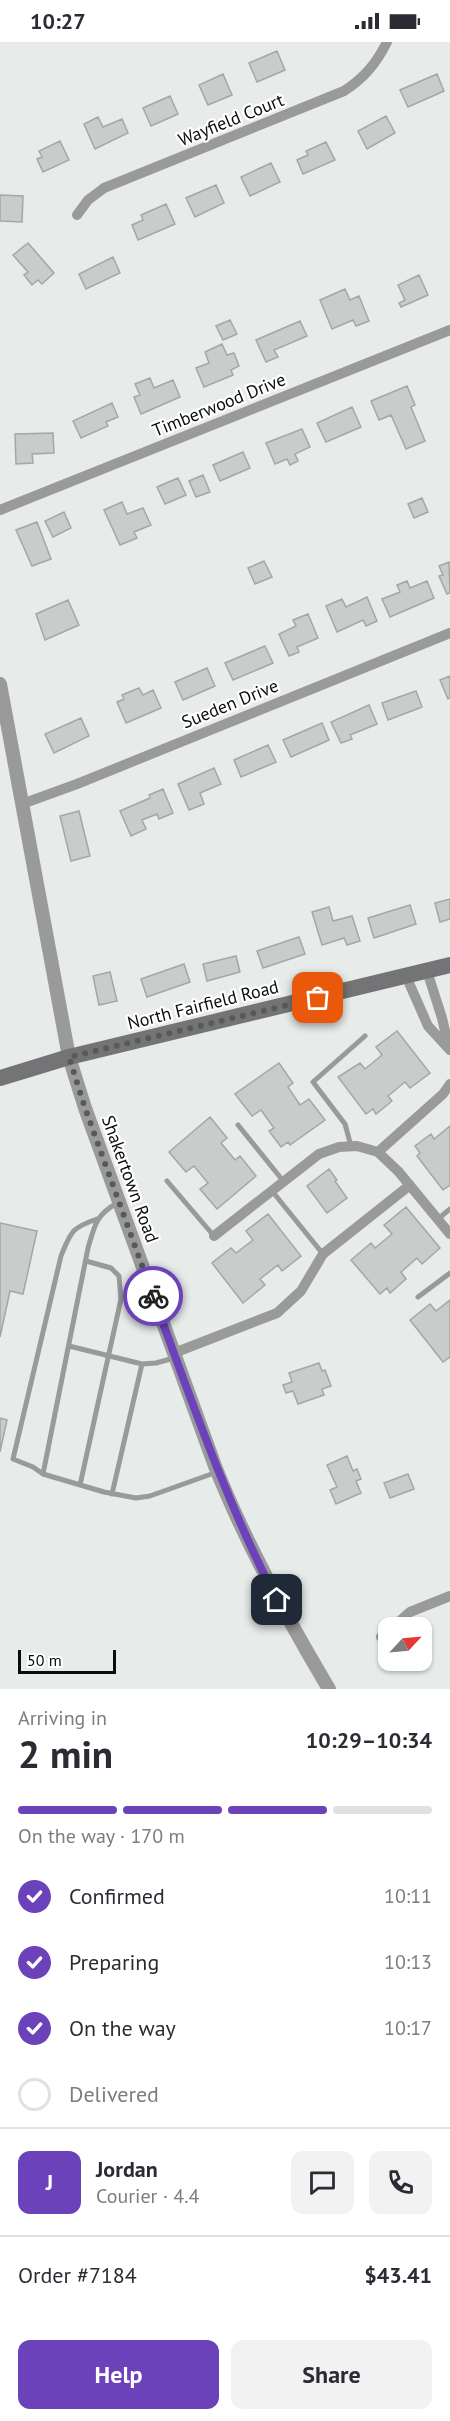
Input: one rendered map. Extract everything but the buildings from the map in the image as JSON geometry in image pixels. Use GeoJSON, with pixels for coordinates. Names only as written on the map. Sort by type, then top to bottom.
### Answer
{"type":"FeatureCollection","features":[{"type":"Feature","properties":{"kind":"main road","name":"North Fairfield Road"},"geometry":{"type":"LineString","coordinates":[[0,1078],[69,1057],[450,965]]}},
{"type":"Feature","properties":{"kind":"street","name":"Wayfield Court"},"geometry":{"type":"LineString","coordinates":[[77,215],[88,200],[104,189],[344,91],[372,68],[387,42]]}},
{"type":"Feature","properties":{"kind":"street","name":"Timberwood Drive"},"geometry":{"type":"LineString","coordinates":[[0,510],[450,330]]}},
{"type":"Feature","properties":{"kind":"street","name":"Sueden Drive"},"geometry":{"type":"LineString","coordinates":[[21,804],[77,784],[450,633]]}},
{"type":"Feature","properties":{"kind":"street","name":"Shakertown Road"},"geometry":{"type":"LineString","coordinates":[[0,684],[69,1057],[85,1108],[217,1471],[256,1560],[329,1689]]}},
{"type":"Feature","properties":{"kind":"street"},"geometry":{"type":"LineString","coordinates":[[427,971],[450,1051]]}},
{"type":"Feature","properties":{"kind":"street"},"geometry":{"type":"LineString","coordinates":[[406,976],[428,1026],[450,1051]]}},
{"type":"Feature","properties":{"kind":"street"},"geometry":{"type":"LineString","coordinates":[[378,1152],[443,1094],[450,1083]]}},
{"type":"Feature","properties":{"kind":"street"},"geometry":{"type":"LineString","coordinates":[[214,1236],[319,1154],[339,1147],[351,1146],[378,1152],[410,1185],[450,1234]]}},
{"type":"Feature","properties":{"kind":"street"},"geometry":{"type":"LineString","coordinates":[[174,1355],[277,1313],[301,1291],[324,1254],[410,1185]]}},
{"type":"Feature","properties":{"kind":"street"},"geometry":{"type":"LineString","coordinates":[[404,1617],[410,1612],[450,1596]]}},
{"type":"Feature","properties":{"kind":"lane"},"geometry":{"type":"LineString","coordinates":[[351,1146],[345,1124],[313,1082],[365,1036]]}},
{"type":"Feature","properties":{"kind":"lane"},"geometry":{"type":"LineString","coordinates":[[238,1125],[284,1182]]}},
{"type":"Feature","properties":{"kind":"lane"},"geometry":{"type":"LineString","coordinates":[[168,1181],[214,1236]]}},
{"type":"Feature","properties":{"kind":"lane"},"geometry":{"type":"LineString","coordinates":[[272,1191],[324,1254]]}},
{"type":"Feature","properties":{"kind":"lane"},"geometry":{"type":"LineString","coordinates":[[43,1474],[86,1261],[97,1219],[105,1210],[119,1202]]}},
{"type":"Feature","properties":{"kind":"lane"},"geometry":{"type":"LineString","coordinates":[[438,1219],[450,1209]]}},
{"type":"Feature","properties":{"kind":"lane"},"geometry":{"type":"LineString","coordinates":[[97,1219],[78,1226],[68,1239],[61,1256],[13,1459],[43,1474],[112,1494],[136,1498],[150,1496],[217,1471]]}},
{"type":"Feature","properties":{"kind":"lane"},"geometry":{"type":"LineString","coordinates":[[80,1485],[121,1299],[119,1276],[111,1268],[86,1261]]}},
{"type":"Feature","properties":{"kind":"lane"},"geometry":{"type":"LineString","coordinates":[[418,1297],[450,1273]]}},
{"type":"Feature","properties":{"kind":"lane"},"geometry":{"type":"LineString","coordinates":[[69,1346],[142,1364],[156,1364],[174,1355]]}},
{"type":"Feature","properties":{"kind":"lane"},"geometry":{"type":"LineString","coordinates":[[112,1494],[142,1364]]}},
{"type":"Feature","properties":{"kind":"way so far"},"geometry":{"type":"LineString","coordinates":[[153,1296],[85,1108],[69,1057],[318,998]]}},
{"type":"Feature","properties":{"kind":"route"},"geometry":{"type":"LineString","coordinates":[[153,1296],[217,1471],[256,1560],[277,1600]]}}]}
